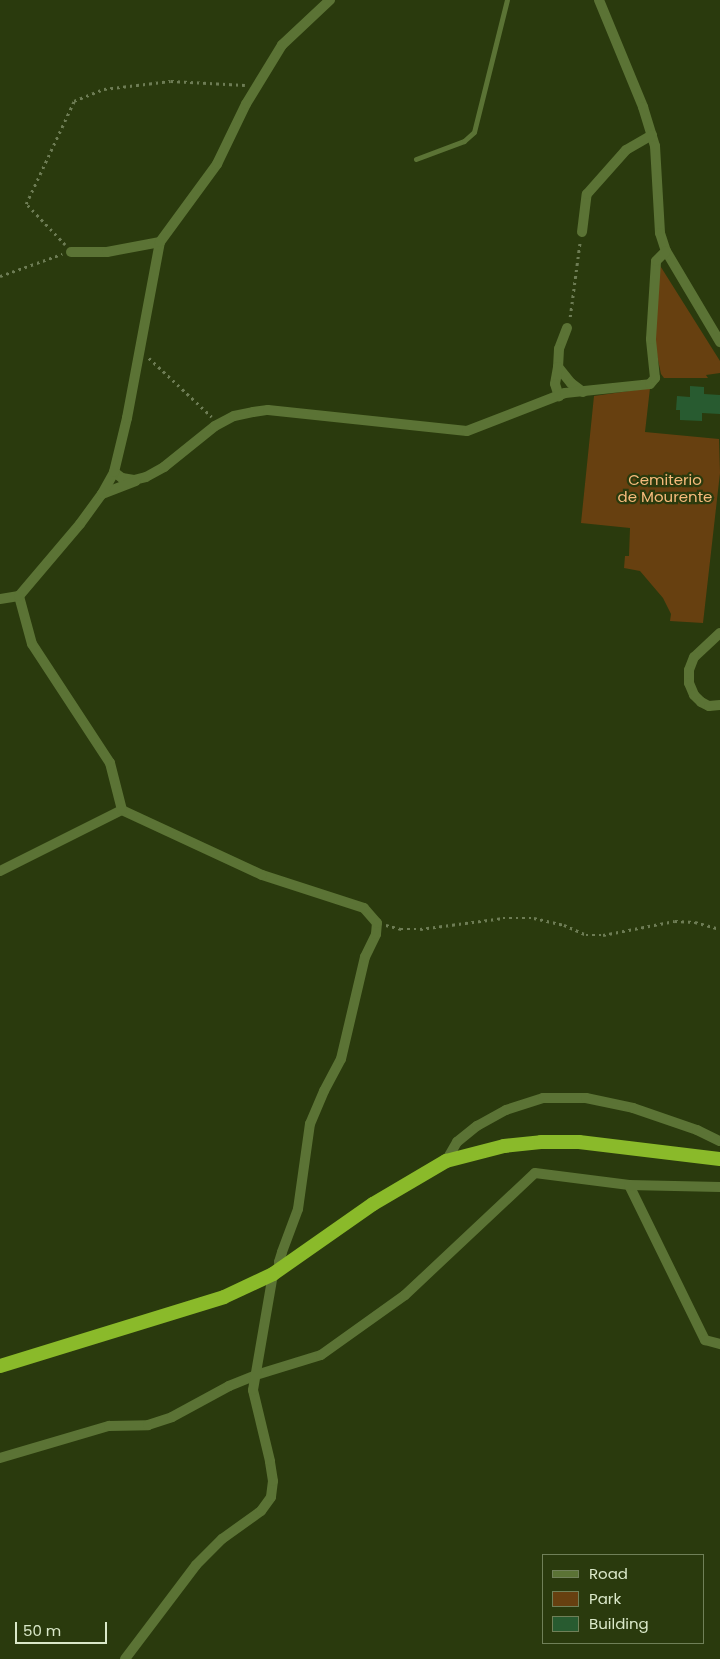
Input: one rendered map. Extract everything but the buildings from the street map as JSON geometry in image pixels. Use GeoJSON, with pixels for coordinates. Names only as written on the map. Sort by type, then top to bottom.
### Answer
{"type":"FeatureCollection","features":[{"type":"Feature","properties":{"kind":"highway"},"geometry":{"type":"LineString","coordinates":[[0,1366],[224,1297],[277,1272],[373,1204],[446,1161],[504,1146],[541,1142],[579,1142],[720,1159]]}},
{"type":"Feature","properties":{"kind":"street"},"geometry":{"type":"LineString","coordinates":[[0,599],[19,596],[102,494],[114,472],[140,350],[160,242],[217,164],[257,86],[282,45],[330,0]]}},
{"type":"Feature","properties":{"kind":"street"},"geometry":{"type":"LineString","coordinates":[[599,0],[643,107],[652,135],[657,158],[660,233],[666,251],[720,342]]}},
{"type":"Feature","properties":{"kind":"street"},"geometry":{"type":"LineString","coordinates":[[582,232],[587,194],[626,150],[652,135]]}},
{"type":"Feature","properties":{"kind":"street"},"geometry":{"type":"LineString","coordinates":[[71,252],[107,252],[160,242]]}},
{"type":"Feature","properties":{"kind":"street"},"geometry":{"type":"LineString","coordinates":[[102,494],[146,477],[219,424],[234,416],[268,410],[467,431],[559,396],[650,384],[654,382],[655,378],[651,339],[656,261],[666,251]]}},
{"type":"Feature","properties":{"kind":"street"},"geometry":{"type":"LineString","coordinates":[[559,396],[555,384],[559,349],[567,328]]}},
{"type":"Feature","properties":{"kind":"street"},"geometry":{"type":"LineString","coordinates":[[558,367],[571,383],[584,392]]}},
{"type":"Feature","properties":{"kind":"street"},"geometry":{"type":"LineString","coordinates":[[114,472],[122,478],[134,480],[146,477]]}},
{"type":"Feature","properties":{"kind":"street"},"geometry":{"type":"LineString","coordinates":[[19,596],[32,644],[110,763],[122,810]]}},
{"type":"Feature","properties":{"kind":"street"},"geometry":{"type":"LineString","coordinates":[[720,633],[694,657],[689,676],[694,695],[709,706],[720,705]]}},
{"type":"Feature","properties":{"kind":"street"},"geometry":{"type":"LineString","coordinates":[[0,871],[122,810]]}},
{"type":"Feature","properties":{"kind":"street"},"geometry":{"type":"LineString","coordinates":[[122,810],[262,875],[364,908],[377,923],[376,934],[365,957],[341,1059],[324,1090],[310,1124],[298,1209],[279,1262],[253,1390],[270,1461],[271,1497],[262,1511],[222,1539],[196,1565],[125,1659]]}},
{"type":"Feature","properties":{"kind":"street"},"geometry":{"type":"LineString","coordinates":[[446,1161],[457,1142],[477,1126],[506,1110],[543,1098],[586,1098],[633,1108],[698,1130],[720,1141]]}},
{"type":"Feature","properties":{"kind":"street"},"geometry":{"type":"LineString","coordinates":[[0,1458],[109,1426],[148,1425],[172,1417],[229,1386],[256,1375],[321,1355],[405,1295],[535,1173],[630,1185],[720,1187]]}},
{"type":"Feature","properties":{"kind":"street"},"geometry":{"type":"LineString","coordinates":[[630,1185],[705,1340],[720,1344]]}},
{"type":"Feature","properties":{"kind":"lane"},"geometry":{"type":"LineString","coordinates":[[416,158],[464,141],[474,132],[507,0]]}},
{"type":"Feature","properties":{"kind":"path"},"geometry":{"type":"LineString","coordinates":[[0,276],[71,252],[26,204],[74,101],[104,89],[171,80],[257,86]]}},
{"type":"Feature","properties":{"kind":"path"},"geometry":{"type":"LineString","coordinates":[[567,328],[582,232]]}},
{"type":"Feature","properties":{"kind":"path"},"geometry":{"type":"LineString","coordinates":[[140,350],[219,424]]}},
{"type":"Feature","properties":{"kind":"path"},"geometry":{"type":"LineString","coordinates":[[377,923],[401,929],[420,929],[503,918],[534,918],[564,925],[586,936],[675,921],[695,922],[720,930]]}},
{"type":"Feature","properties":{"kind":"green space"},"geometry":{"type":"Polygon","coordinates":[[[659,264],[720,361],[720,373],[706,375],[708,378],[664,378],[661,374],[653,336],[659,264]]]}},
{"type":"Feature","properties":{"kind":"green space","name":"Cemiterio de Mourente"},"geometry":{"type":"Polygon","coordinates":[[[650,388],[645,432],[719,439],[720,473],[703,623],[670,621],[671,614],[663,598],[640,571],[624,568],[625,556],[629,556],[630,528],[581,523],[594,396],[650,388]]]}}]}
